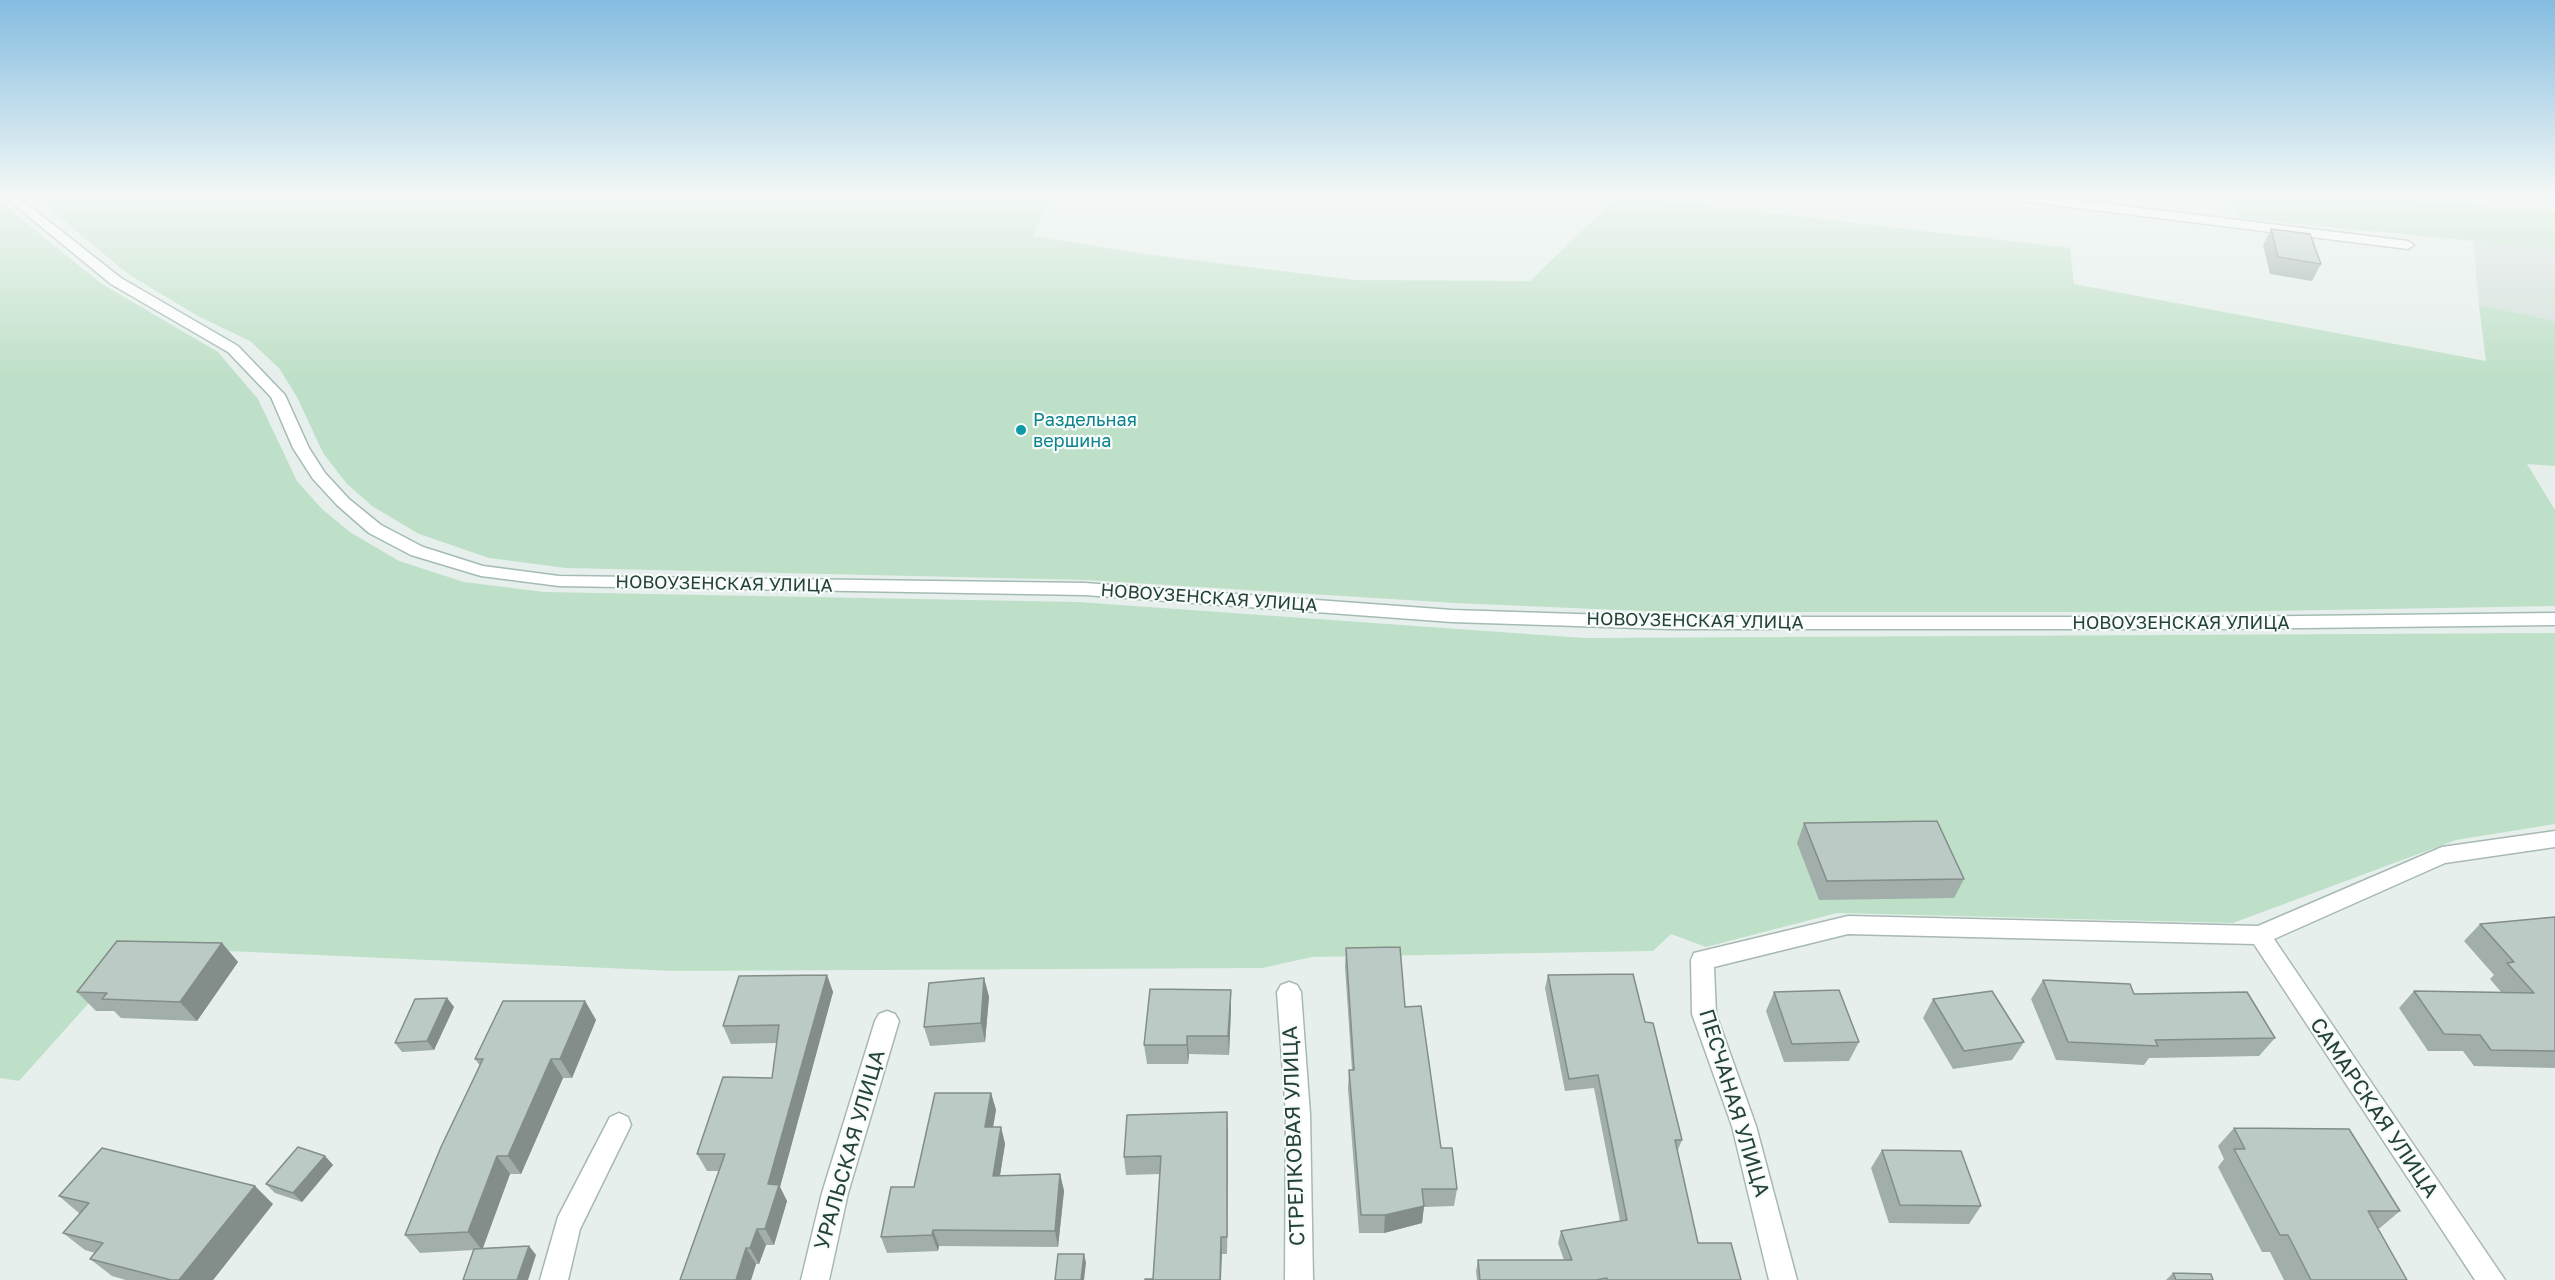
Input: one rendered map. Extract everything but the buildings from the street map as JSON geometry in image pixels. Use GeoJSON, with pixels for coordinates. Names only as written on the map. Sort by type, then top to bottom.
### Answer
{"type":"FeatureCollection","features":[{"type":"Feature","properties":{"kind":"main road","name":"НОВОУЗЕНСКАЯ УЛИЦА"},"geometry":{"type":"LineString","coordinates":[[86,257],[116,281],[233,349],[278,395],[301,448],[319,476],[343,502],[375,529],[417,551],[481,571],[559,581],[1085,589],[1452,616],[1670,623],[2218,623],[2555,619]]}},
{"type":"Feature","properties":{"kind":"main road"},"geometry":{"type":"LineString","coordinates":[[2260,934],[2442,855],[2555,839]]}},
{"type":"Feature","properties":{"kind":"main road","name":"ПЕСЧАНАЯ УЛИЦА"},"geometry":{"type":"LineString","coordinates":[[1783,1280],[1744,1126],[1704,1014],[1702,960],[1848,925],[2260,934]]}},
{"type":"Feature","properties":{"kind":"main road","name":"САМАРСКАЯ УЛИЦА"},"geometry":{"type":"LineString","coordinates":[[2260,934],[2281,970],[2491,1280]]}},
{"type":"Feature","properties":{"kind":"main road","name":"СТРЕЛКОВАЯ УЛИЦА"},"geometry":{"type":"LineString","coordinates":[[1289,992],[1298,1114],[1299,1280]]}},
{"type":"Feature","properties":{"kind":"main road","name":"УРАЛЬСКАЯ УЛИЦА"},"geometry":{"type":"LineString","coordinates":[[815,1280],[835,1193],[887,1021]]}},
{"type":"Feature","properties":{"kind":"main road"},"geometry":{"type":"LineString","coordinates":[[554,1280],[567,1226],[619,1125]]}},
{"type":"Feature","properties":{"kind":"shaded area"},"geometry":{"type":"Polygon","coordinates":[[[2475,257],[2555,257],[2555,321],[2479,305],[2475,257]]]}},
{"type":"Feature","properties":{"kind":"green space"},"geometry":{"type":"Polygon","coordinates":[[[0,257],[68,257],[102,284],[218,352],[258,399],[297,481],[322,509],[350,532],[399,561],[464,582],[544,592],[1078,602],[1584,638],[2555,633],[2555,824],[2456,840],[2233,923],[1837,913],[1706,947],[1671,934],[1653,951],[1312,957],[1262,968],[674,971],[139,947],[19,1081],[0,1078],[0,257]]]}},
{"type":"Feature","properties":{"kind":"green space"},"geometry":{"type":"Polygon","coordinates":[[[107,257],[1166,257],[1354,280],[1530,281],[1555,257],[2071,257],[2074,284],[2486,361],[2479,305],[2555,321],[2555,466],[2527,464],[2555,510],[2555,606],[2212,612],[1666,612],[1455,603],[1086,580],[566,568],[489,558],[419,534],[372,506],[347,484],[323,453],[297,397],[279,368],[250,341],[198,316],[128,274],[107,257]]]}},
{"type":"Feature","properties":{"kind":"place","name":"Раздельная вершина"},"geometry":{"type":"Point","coordinates":[1021,430]}}]}
